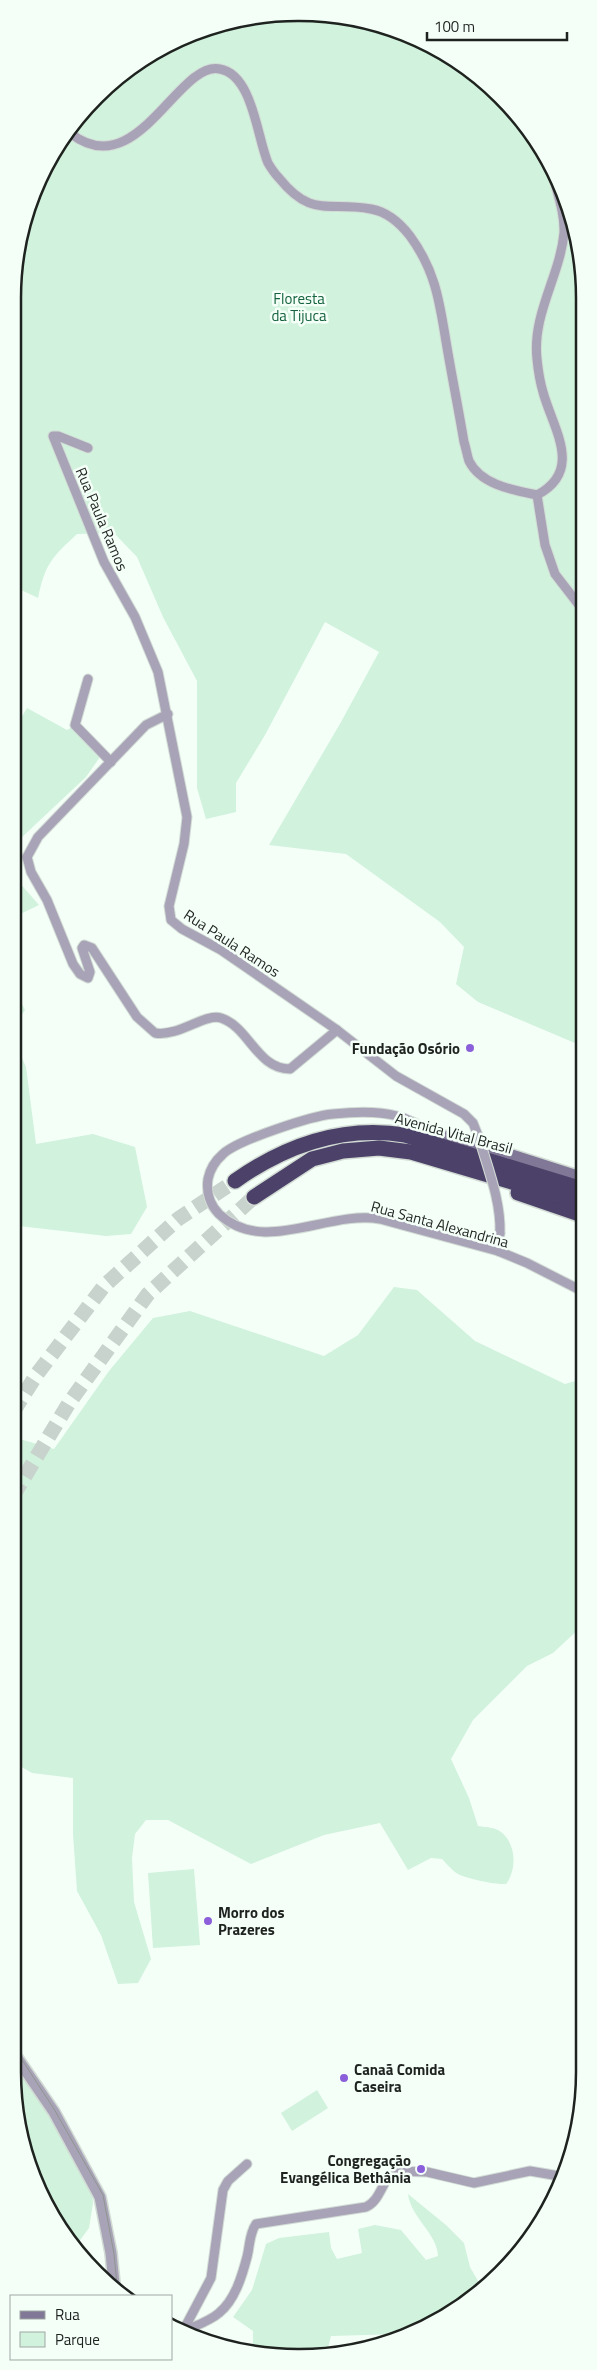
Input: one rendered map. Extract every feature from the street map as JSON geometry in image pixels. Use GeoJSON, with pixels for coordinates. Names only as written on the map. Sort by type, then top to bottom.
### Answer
{"type":"FeatureCollection","features":[{"type":"Feature","properties":{"kind":"highway"},"geometry":{"type":"LineString","coordinates":[[292,1148],[328,1130],[357,1124],[391,1124],[431,1133]]}},
{"type":"Feature","properties":{"kind":"highway","name":"Avenida Vital Brasil"},"geometry":{"type":"LineString","coordinates":[[235,1181],[269,1158],[292,1148],[348,1133],[362,1132],[392,1133],[447,1147],[576,1186]]}},
{"type":"Feature","properties":{"kind":"highway","name":"Avenida Vital Brasil"},"geometry":{"type":"LineString","coordinates":[[254,1197],[312,1159],[344,1151],[379,1148],[411,1152],[576,1211]]}},
{"type":"Feature","properties":{"kind":"main road"},"geometry":{"type":"LineString","coordinates":[[431,1133],[479,1145],[576,1176]]}},
{"type":"Feature","properties":{"kind":"street"},"geometry":{"type":"LineString","coordinates":[[75,136],[89,144],[102,148],[118,145],[140,130],[202,73],[220,69],[230,73],[242,86],[248,97],[268,164],[290,190],[302,201],[313,206],[368,208],[380,211],[393,218],[404,228],[423,254],[440,302],[460,423],[469,461],[478,472],[501,487],[537,495],[548,490],[556,480],[563,459],[562,445],[543,392],[535,339],[564,233],[561,211]]}},
{"type":"Feature","properties":{"kind":"street","name":"Rua Paula Ramos"},"geometry":{"type":"LineString","coordinates":[[88,448],[58,436],[53,436],[104,562],[135,618],[158,672],[168,714],[187,817],[184,844],[169,906],[171,920],[182,929],[221,950],[337,1030],[396,1076],[470,1118],[479,1138],[497,1201],[500,1233],[498,1251]]}},
{"type":"Feature","properties":{"kind":"street"},"geometry":{"type":"LineString","coordinates":[[537,495],[545,545],[555,574],[576,602]]}},
{"type":"Feature","properties":{"kind":"street"},"geometry":{"type":"LineString","coordinates":[[88,678],[75,726],[111,762]]}},
{"type":"Feature","properties":{"kind":"street"},"geometry":{"type":"LineString","coordinates":[[168,714],[146,725],[38,837],[27,857],[31,872],[48,900],[73,964],[84,978],[90,975],[82,950],[84,945],[92,948],[137,1017],[155,1033],[173,1033],[217,1017],[230,1022],[268,1062],[282,1069],[290,1069],[337,1030]]}},
{"type":"Feature","properties":{"kind":"street","name":"Rua Santa Alexandrina"},"geometry":{"type":"LineString","coordinates":[[431,1133],[396,1115],[371,1113],[332,1114],[297,1122],[240,1144],[224,1153],[212,1165],[208,1180],[208,1196],[213,1208],[225,1219],[235,1226],[260,1233],[370,1218],[498,1251],[576,1288]]}},
{"type":"Feature","properties":{"kind":"street"},"geometry":{"type":"LineString","coordinates":[[21,2065],[54,2112],[100,2197],[112,2253],[114,2278]]}},
{"type":"Feature","properties":{"kind":"street"},"geometry":{"type":"LineString","coordinates":[[187,2325],[211,2278],[223,2190],[228,2181],[247,2164]]}},
{"type":"Feature","properties":{"kind":"street"},"geometry":{"type":"LineString","coordinates":[[191,2327],[219,2313],[228,2303],[236,2290],[247,2257],[252,2230],[256,2224],[366,2207],[378,2195],[390,2174],[394,2172],[427,2172],[474,2183],[530,2171],[556,2175]]}},
{"type":"Feature","properties":{"kind":"green space","name":"Floresta da Tijuca"},"geometry":{"type":"Polygon","coordinates":[[[298,21],[353,27],[405,42],[453,68],[481,90],[495,102],[529,144],[555,192],[570,244],[575,280],[576,1043],[478,1002],[456,984],[464,947],[440,922],[346,854],[269,845],[341,722],[379,652],[325,622],[265,735],[236,783],[236,812],[206,819],[197,788],[197,681],[163,617],[137,557],[114,533],[77,534],[61,549],[51,562],[38,598],[21,590],[21,298],[24,262],[31,227],[42,192],[68,144],[102,102],[144,68],[192,42],[244,27],[298,21]]]}},
{"type":"Feature","properties":{"kind":"green space"},"geometry":{"type":"Polygon","coordinates":[[[27,708],[67,730],[74,726],[102,754],[86,777],[21,838],[21,718],[27,708]]]}},
{"type":"Feature","properties":{"kind":"green space"},"geometry":{"type":"Polygon","coordinates":[[[21,885],[39,905],[21,914],[21,885]]]}},
{"type":"Feature","properties":{"kind":"green space"},"geometry":{"type":"Polygon","coordinates":[[[21,1002],[25,1010],[21,1016],[21,1002]]]}},
{"type":"Feature","properties":{"kind":"green space"},"geometry":{"type":"Polygon","coordinates":[[[21,1056],[26,1067],[36,1144],[93,1134],[135,1147],[147,1207],[131,1234],[106,1236],[21,1226],[21,1056]]]}},
{"type":"Feature","properties":{"kind":"green space"},"geometry":{"type":"Polygon","coordinates":[[[394,1287],[417,1290],[475,1341],[565,1384],[576,1381],[576,1632],[553,1653],[527,1666],[473,1720],[451,1759],[469,1798],[478,1826],[498,1830],[509,1841],[513,1855],[510,1878],[506,1884],[496,1884],[464,1877],[457,1874],[442,1859],[431,1858],[408,1870],[380,1823],[324,1835],[251,1864],[168,1820],[146,1820],[135,1834],[132,1858],[134,1902],[151,1959],[138,1983],[118,1984],[101,1935],[77,1891],[73,1834],[73,1778],[32,1773],[21,1767],[21,1439],[54,1449],[109,1371],[153,1318],[190,1311],[324,1356],[358,1335],[394,1287]]]}},
{"type":"Feature","properties":{"kind":"green space"},"geometry":{"type":"Polygon","coordinates":[[[194,1869],[200,1945],[153,1948],[148,1873],[194,1869]]]}},
{"type":"Feature","properties":{"kind":"green space"},"geometry":{"type":"Polygon","coordinates":[[[21,2068],[65,2131],[92,2191],[93,2203],[89,2228],[80,2241],[58,2210],[42,2178],[27,2126],[21,2068]]]}},
{"type":"Feature","properties":{"kind":"green space"},"geometry":{"type":"Polygon","coordinates":[[[317,2090],[328,2108],[292,2131],[281,2113],[317,2090]]]}},
{"type":"Feature","properties":{"kind":"green space"},"geometry":{"type":"Polygon","coordinates":[[[408,2194],[446,2225],[464,2243],[470,2267],[479,2282],[437,2312],[405,2328],[387,2334],[331,2336],[328,2347],[317,2348],[280,2348],[251,2344],[253,2343],[253,2331],[233,2317],[252,2290],[266,2244],[279,2238],[329,2232],[331,2248],[337,2259],[362,2253],[358,2229],[375,2225],[401,2230],[426,2260],[438,2256],[433,2240],[410,2203],[408,2194]]]}},
{"type":"Feature","properties":{"kind":"tunnel"},"geometry":{"type":"LineString","coordinates":[[21,1399],[37,1374],[104,1286],[178,1219],[235,1181]]}},
{"type":"Feature","properties":{"kind":"tunnel"},"geometry":{"type":"LineString","coordinates":[[21,1483],[69,1403],[148,1294],[254,1197]]}},
{"type":"Feature","properties":{"kind":"tram line"},"geometry":{"type":"LineString","coordinates":[[21,2058],[54,2109],[103,2195],[114,2254],[117,2280]]}},
{"type":"Feature","properties":{"kind":"place","name":"Fundação Osório"},"geometry":{"type":"Point","coordinates":[470,1048]}},
{"type":"Feature","properties":{"kind":"place","name":"Morro dos Prazeres"},"geometry":{"type":"Point","coordinates":[208,1921]}},
{"type":"Feature","properties":{"kind":"place","name":"Canaã Comida Caseira"},"geometry":{"type":"Point","coordinates":[344,2078]}},
{"type":"Feature","properties":{"kind":"place","name":"Congregação Evangélica Bethânia"},"geometry":{"type":"Point","coordinates":[421,2169]}}]}
